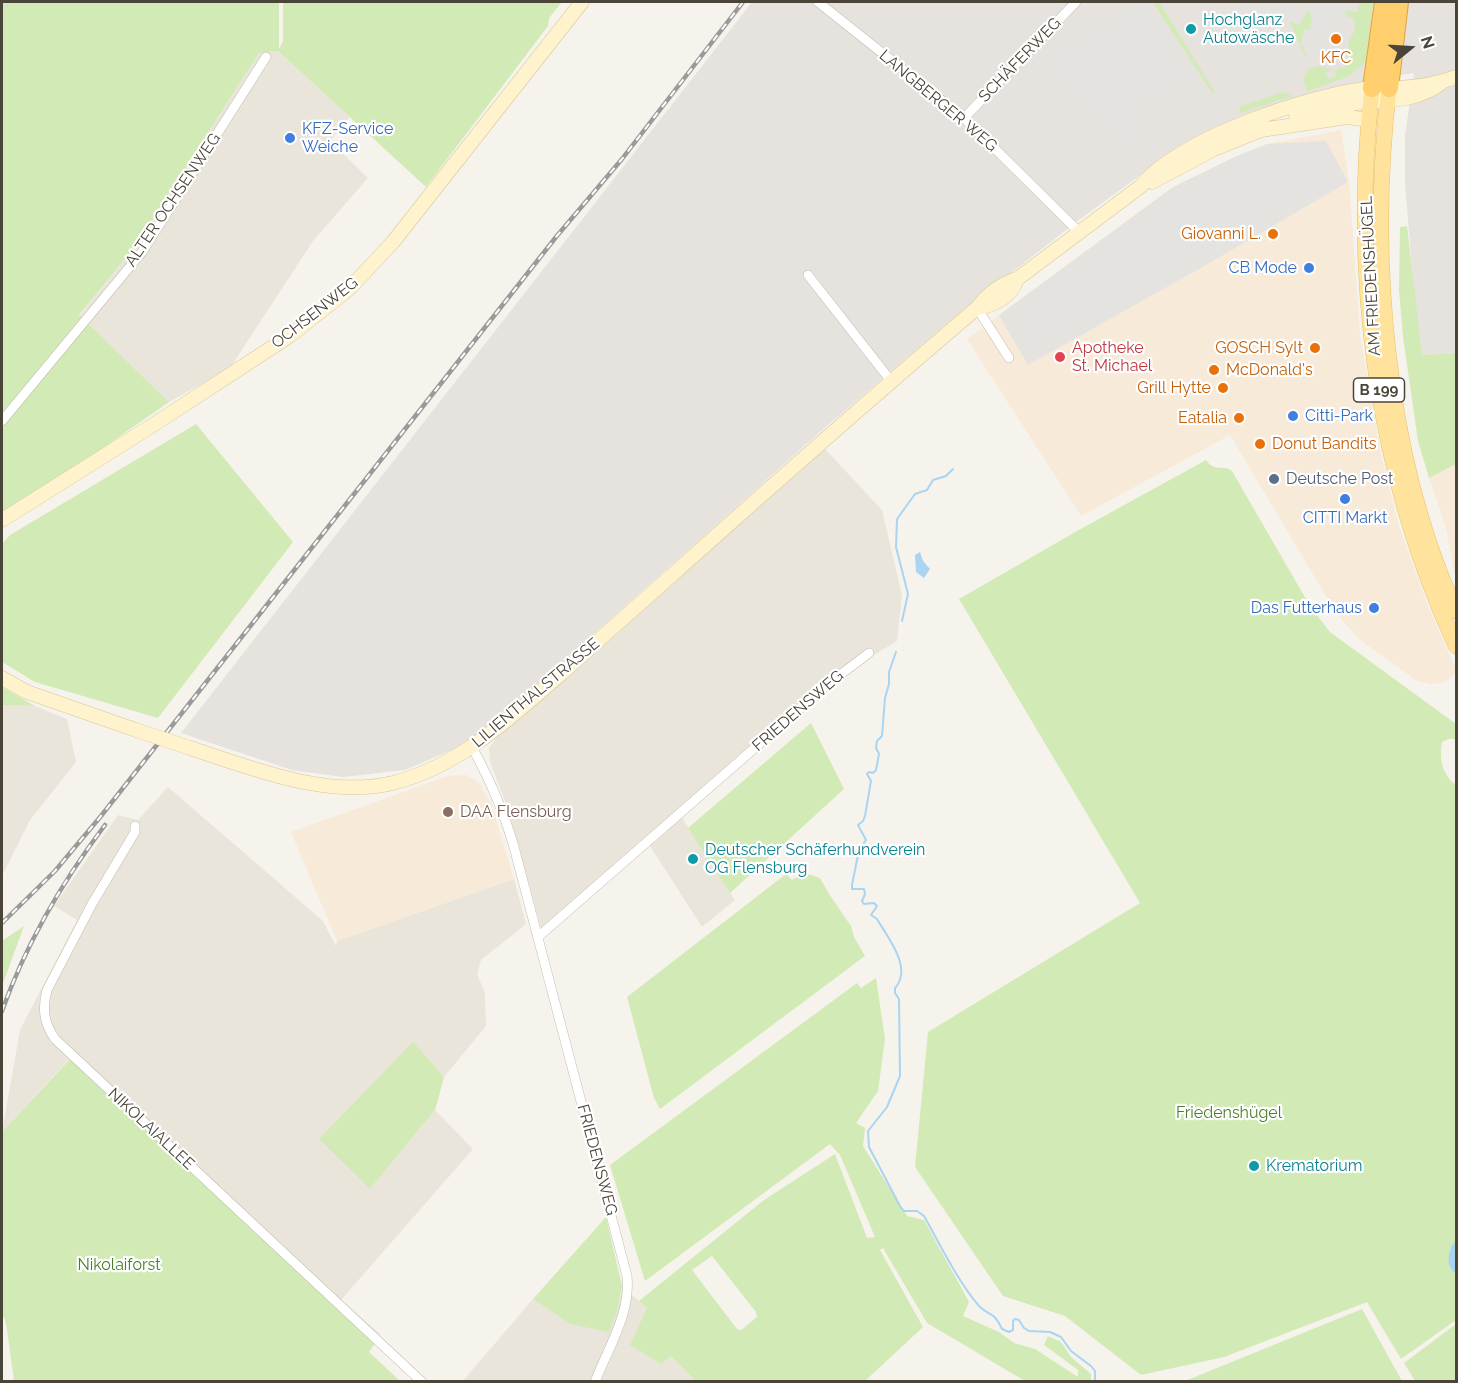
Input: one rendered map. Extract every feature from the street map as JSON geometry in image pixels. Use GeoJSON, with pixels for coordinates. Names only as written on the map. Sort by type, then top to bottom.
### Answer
{"type":"FeatureCollection","features":[{"type":"Feature","properties":{"kind":"highway","name":"AM FRIEDENSHÜGEL"},"geometry":{"type":"LineString","coordinates":[[1380,95],[1384,2]]}},
{"type":"Feature","properties":{"kind":"highway","name":"AM FRIEDENSHÜGEL"},"geometry":{"type":"LineString","coordinates":[[1380,95],[1399,2]]}},
{"type":"Feature","properties":{"kind":"main road","name":"AM FRIEDENSHÜGEL"},"geometry":{"type":"LineString","coordinates":[[1380,95],[1369,123],[1366,201],[1367,266],[1378,387],[1401,499],[1434,596],[1456,646]]}},
{"type":"Feature","properties":{"kind":"main road","name":"AM FRIEDENSHÜGEL"},"geometry":{"type":"LineString","coordinates":[[1380,95],[1382,264],[1390,365],[1402,435],[1416,496],[1456,611]]}},
{"type":"Feature","properties":{"kind":"street","name":"OCHSENWEG"},"geometry":{"type":"LineString","coordinates":[[2,520],[291,335],[350,288],[393,242],[582,2]]}},
{"type":"Feature","properties":{"kind":"street","name":"LANGBERGER WEG"},"geometry":{"type":"LineString","coordinates":[[818,2],[964,118],[1079,232]]}},
{"type":"Feature","properties":{"kind":"street","name":"SCHÄFERWEG"},"geometry":{"type":"LineString","coordinates":[[964,118],[1076,2]]}},
{"type":"Feature","properties":{"kind":"street","name":"ALTER OCHSENWEG"},"geometry":{"type":"LineString","coordinates":[[2,421],[142,252],[266,57]]}},
{"type":"Feature","properties":{"kind":"street"},"geometry":{"type":"LineString","coordinates":[[1380,95],[1451,79]]}},
{"type":"Feature","properties":{"kind":"street","name":"LILIENTHALSTRASSE"},"geometry":{"type":"LineString","coordinates":[[1142,186],[1154,182],[1214,149],[1261,130],[1272,123],[1380,95]]}},
{"type":"Feature","properties":{"kind":"street","name":"LILIENTHALSTRASSE"},"geometry":{"type":"LineString","coordinates":[[2,678],[27,692],[136,730],[280,776],[319,785],[359,787],[391,783],[422,774],[472,747],[535,696],[891,381],[977,309],[991,306],[1013,291],[1017,279],[1142,186],[1165,164],[1191,148],[1238,125],[1303,104],[1380,95]]}},
{"type":"Feature","properties":{"kind":"street","name":"LILIENTHALSTRASSE"},"geometry":{"type":"LineString","coordinates":[[1261,130],[1347,117],[1362,119],[1369,123]]}},
{"type":"Feature","properties":{"kind":"street"},"geometry":{"type":"LineString","coordinates":[[808,275],[891,381]]}},
{"type":"Feature","properties":{"kind":"street"},"geometry":{"type":"LineString","coordinates":[[977,309],[1009,358]]}},
{"type":"Feature","properties":{"kind":"street","name":"FRIEDENSWEG"},"geometry":{"type":"LineString","coordinates":[[538,936],[828,684],[869,653]]}},
{"type":"Feature","properties":{"kind":"street","name":"FRIEDENSWEG"},"geometry":{"type":"LineString","coordinates":[[472,747],[504,812],[627,1276],[628,1292],[625,1308],[595,1382]]}},
{"type":"Feature","properties":{"kind":"street","name":"NIKOLAIALLEE"},"geometry":{"type":"LineString","coordinates":[[135,826],[135,832],[92,904],[48,990],[44,1003],[44,1016],[48,1028],[55,1039],[422,1382]]}},
{"type":"Feature","properties":{"kind":"shaded area"},"geometry":{"type":"Polygon","coordinates":[[[752,2],[1456,2],[1456,353],[1422,355],[1415,305],[1405,183],[1405,136],[1414,73],[1366,81],[1234,121],[1165,157],[1079,220],[952,319],[821,431],[475,740],[405,770],[343,777],[292,770],[181,733],[752,2]]]}},
{"type":"Feature","properties":{"kind":"shaded area"},"geometry":{"type":"Polygon","coordinates":[[[1138,2],[1148,2],[1215,106],[1208,110],[1191,82],[1138,110],[1159,148],[1132,164],[1039,58],[1138,2]]]}},
{"type":"Feature","properties":{"kind":"shaded area"},"geometry":{"type":"Polygon","coordinates":[[[1230,2],[1359,2],[1358,12],[1346,10],[1345,16],[1330,14],[1323,60],[1314,59],[1315,67],[1310,68],[1306,58],[1307,54],[1303,53],[1304,46],[1301,46],[1304,29],[1310,30],[1311,12],[1306,11],[1300,25],[1290,21],[1276,24],[1230,2]]]}},
{"type":"Feature","properties":{"kind":"shaded area"},"geometry":{"type":"Polygon","coordinates":[[[1205,10],[1220,34],[1214,38],[1199,14],[1205,10]]]}},
{"type":"Feature","properties":{"kind":"shaded area"},"geometry":{"type":"Polygon","coordinates":[[[278,51],[350,117],[330,141],[368,178],[313,241],[230,368],[169,402],[79,316],[134,248],[259,53],[278,51]]]}},
{"type":"Feature","properties":{"kind":"shaded area"},"geometry":{"type":"Polygon","coordinates":[[[1341,130],[1349,181],[1360,335],[1380,451],[1399,526],[1425,598],[1456,670],[1453,676],[1444,682],[1431,684],[1417,681],[1359,639],[1336,613],[1230,435],[1081,516],[967,339],[1173,187],[1267,144],[1341,130]]]}},
{"type":"Feature","properties":{"kind":"shaded area"},"geometry":{"type":"Polygon","coordinates":[[[1326,141],[1348,182],[1028,365],[999,315],[1173,187],[1267,144],[1326,141]]]}},
{"type":"Feature","properties":{"kind":"shaded area"},"geometry":{"type":"Polygon","coordinates":[[[1022,200],[1045,226],[1028,241],[1005,214],[1022,200]]]}},
{"type":"Feature","properties":{"kind":"shaded area"},"geometry":{"type":"Polygon","coordinates":[[[825,449],[882,510],[902,595],[897,641],[864,661],[682,818],[735,900],[702,927],[650,846],[544,938],[508,809],[490,762],[489,748],[497,737],[825,449]]]}},
{"type":"Feature","properties":{"kind":"shaded area"},"geometry":{"type":"Polygon","coordinates":[[[1456,464],[1456,578],[1447,531],[1429,478],[1456,464]]]}},
{"type":"Feature","properties":{"kind":"shaded area"},"geometry":{"type":"Polygon","coordinates":[[[2,705],[35,706],[67,719],[76,762],[30,820],[2,876],[2,705]]]}},
{"type":"Feature","properties":{"kind":"shaded area"},"geometry":{"type":"Polygon","coordinates":[[[466,775],[479,783],[491,803],[514,879],[337,941],[291,832],[448,776],[466,775]]]}},
{"type":"Feature","properties":{"kind":"shaded area"},"geometry":{"type":"Polygon","coordinates":[[[168,787],[323,921],[336,946],[337,941],[514,879],[526,924],[481,960],[477,974],[485,993],[486,1026],[444,1077],[413,1043],[370,1189],[435,1110],[473,1149],[341,1300],[380,1334],[376,1342],[69,1059],[2,1132],[20,1030],[77,920],[54,906],[118,815],[138,820],[168,787]]]}},
{"type":"Feature","properties":{"kind":"shaded area"},"geometry":{"type":"Polygon","coordinates":[[[622,1286],[647,1308],[671,1356],[696,1381],[462,1382],[533,1299],[570,1324],[618,1308],[622,1286]]]}},
{"type":"Feature","properties":{"kind":"green space"},"geometry":{"type":"Polygon","coordinates":[[[2,2],[279,2],[279,49],[283,41],[283,2],[562,2],[549,18],[548,26],[426,187],[278,51],[259,53],[134,248],[79,315],[169,402],[64,475],[2,514],[2,2]]]}},
{"type":"Feature","properties":{"kind":"green space"},"geometry":{"type":"Polygon","coordinates":[[[1153,2],[1160,3],[1215,93],[1212,93],[1153,2]]]}},
{"type":"Feature","properties":{"kind":"green space"},"geometry":{"type":"Polygon","coordinates":[[[1359,2],[1373,2],[1366,62],[1347,77],[1307,91],[1303,77],[1310,68],[1320,66],[1333,70],[1325,72],[1328,79],[1336,76],[1335,70],[1345,67],[1349,41],[1355,30],[1354,18],[1345,16],[1346,10],[1357,12],[1359,2]]]}},
{"type":"Feature","properties":{"kind":"green space"},"geometry":{"type":"Polygon","coordinates":[[[1307,11],[1311,12],[1312,20],[1304,46],[1307,53],[1305,58],[1290,21],[1300,25],[1307,11]]]}},
{"type":"Feature","properties":{"kind":"green space"},"geometry":{"type":"Polygon","coordinates":[[[1284,92],[1292,96],[1240,113],[1239,111],[1241,106],[1284,92]]]}},
{"type":"Feature","properties":{"kind":"green space"},"geometry":{"type":"Polygon","coordinates":[[[1407,226],[1422,355],[1456,353],[1456,464],[1429,478],[1418,441],[1403,337],[1399,290],[1400,227],[1407,226]]]}},
{"type":"Feature","properties":{"kind":"green space"},"geometry":{"type":"Polygon","coordinates":[[[196,424],[293,542],[158,718],[35,682],[2,662],[2,544],[10,535],[196,424]]]}},
{"type":"Feature","properties":{"kind":"green space","name":"Friedenshügel"},"geometry":{"type":"Polygon","coordinates":[[[1206,460],[1213,466],[1232,471],[1310,606],[1330,632],[1456,724],[1456,739],[1442,742],[1441,754],[1447,776],[1456,785],[1456,1320],[1401,1359],[1367,1302],[1224,1357],[1141,1375],[1065,1316],[1003,1296],[915,1167],[928,1032],[1140,903],[959,599],[1206,460]]]}},
{"type":"Feature","properties":{"kind":"green space"},"geometry":{"type":"Polygon","coordinates":[[[2,687],[35,706],[2,705],[2,687]]]}},
{"type":"Feature","properties":{"kind":"green space"},"geometry":{"type":"Polygon","coordinates":[[[811,723],[844,789],[730,893],[688,828],[811,723]]]}},
{"type":"Feature","properties":{"kind":"green space"},"geometry":{"type":"Polygon","coordinates":[[[805,873],[820,878],[851,926],[854,937],[865,956],[660,1109],[654,1098],[627,997],[786,874],[792,880],[805,873]]]}},
{"type":"Feature","properties":{"kind":"green space"},"geometry":{"type":"Polygon","coordinates":[[[24,926],[2,986],[2,941],[24,926]]]}},
{"type":"Feature","properties":{"kind":"green space"},"geometry":{"type":"Polygon","coordinates":[[[876,978],[885,1039],[878,1091],[856,1123],[865,1128],[863,1146],[907,1216],[924,1220],[969,1302],[963,1316],[999,1332],[1014,1343],[1035,1349],[1078,1377],[1078,1370],[1044,1345],[1048,1336],[1061,1342],[1072,1358],[1091,1374],[1091,1381],[1025,1381],[927,1323],[883,1248],[880,1250],[923,1327],[865,1381],[696,1381],[671,1356],[661,1364],[630,1345],[647,1308],[639,1301],[764,1200],[835,1154],[867,1238],[875,1237],[840,1155],[830,1144],[645,1281],[610,1165],[857,983],[861,988],[876,978]],[[712,1256],[692,1270],[737,1329],[741,1330],[757,1317],[756,1312],[712,1256]]]}},
{"type":"Feature","properties":{"kind":"green space"},"geometry":{"type":"Polygon","coordinates":[[[413,1042],[444,1077],[435,1110],[370,1189],[319,1139],[413,1042]]]}},
{"type":"Feature","properties":{"kind":"green space","name":"Nikolaiforst"},"geometry":{"type":"Polygon","coordinates":[[[70,1059],[376,1342],[369,1352],[400,1381],[14,1381],[6,1323],[2,1313],[2,1132],[70,1059]]]}},
{"type":"Feature","properties":{"kind":"green space"},"geometry":{"type":"Polygon","coordinates":[[[606,1217],[622,1286],[618,1308],[609,1332],[570,1324],[533,1299],[606,1217]]]}},
{"type":"Feature","properties":{"kind":"green space"},"geometry":{"type":"Polygon","coordinates":[[[1362,1309],[1402,1381],[1185,1381],[1362,1309]]]}},
{"type":"Feature","properties":{"kind":"green space"},"geometry":{"type":"Polygon","coordinates":[[[1456,1324],[1456,1381],[1415,1381],[1404,1363],[1456,1324]]]}},
{"type":"Feature","properties":{"kind":"water"},"geometry":{"type":"Polygon","coordinates":[[[920,552],[923,561],[930,569],[924,578],[916,572],[915,555],[920,552]]]}},
{"type":"Feature","properties":{"kind":"water"},"geometry":{"type":"Polygon","coordinates":[[[1456,1243],[1456,1274],[1448,1260],[1451,1248],[1456,1243]]]}},
{"type":"Feature","properties":{"kind":"waterway"},"geometry":{"type":"LineString","coordinates":[[902,621],[908,594],[896,547],[897,519],[915,494],[927,490],[933,480],[946,476],[953,469]]}},
{"type":"Feature","properties":{"kind":"waterway"},"geometry":{"type":"LineString","coordinates":[[896,652],[889,672],[882,736],[877,741],[876,748],[879,754],[876,770],[867,774],[871,781],[865,816],[858,825],[866,840],[859,850],[852,885],[852,889],[864,889],[865,894],[862,901],[864,904],[874,903],[877,906],[871,915],[877,919],[897,953],[901,971],[900,980],[895,988],[899,999],[900,1076],[887,1107],[868,1131],[869,1147],[900,1206],[904,1211],[917,1211],[924,1216],[957,1274],[979,1306],[994,1316],[1002,1329],[1009,1332],[1013,1330],[1015,1319],[1019,1320],[1029,1331],[1050,1332],[1061,1337],[1071,1351],[1095,1371],[1095,1382]]}},
{"type":"Feature","properties":{"kind":"railway"},"geometry":{"type":"LineString","coordinates":[[2,923],[55,871],[101,816],[556,237],[622,159],[743,2]]}},
{"type":"Feature","properties":{"kind":"railway"},"geometry":{"type":"LineString","coordinates":[[2,1011],[22,962],[46,914],[105,825]]}},
{"type":"Feature","properties":{"kind":"place","name":"Hochglanz Autowäsche"},"geometry":{"type":"Point","coordinates":[1191,29]}},
{"type":"Feature","properties":{"kind":"place","name":"KFC"},"geometry":{"type":"Point","coordinates":[1336,39]}},
{"type":"Feature","properties":{"kind":"place","name":"KFZ-Service Weiche"},"geometry":{"type":"Point","coordinates":[290,138]}},
{"type":"Feature","properties":{"kind":"place","name":"Giovanni L."},"geometry":{"type":"Point","coordinates":[1273,234]}},
{"type":"Feature","properties":{"kind":"place","name":"CB Mode"},"geometry":{"type":"Point","coordinates":[1309,268]}},
{"type":"Feature","properties":{"kind":"place","name":"GOSCH Sylt"},"geometry":{"type":"Point","coordinates":[1315,348]}},
{"type":"Feature","properties":{"kind":"place","name":"Apotheke St. Michael"},"geometry":{"type":"Point","coordinates":[1060,357]}},
{"type":"Feature","properties":{"kind":"place","name":"McDonald's"},"geometry":{"type":"Point","coordinates":[1214,370]}},
{"type":"Feature","properties":{"kind":"place","name":"Grill Hytte"},"geometry":{"type":"Point","coordinates":[1223,388]}},
{"type":"Feature","properties":{"kind":"place","name":"Citti-Park"},"geometry":{"type":"Point","coordinates":[1293,416]}},
{"type":"Feature","properties":{"kind":"place","name":"Eatalia"},"geometry":{"type":"Point","coordinates":[1239,418]}},
{"type":"Feature","properties":{"kind":"place","name":"Donut Bandits"},"geometry":{"type":"Point","coordinates":[1260,444]}},
{"type":"Feature","properties":{"kind":"place","name":"Deutsche Post"},"geometry":{"type":"Point","coordinates":[1274,479]}},
{"type":"Feature","properties":{"kind":"place","name":"CITTI Markt"},"geometry":{"type":"Point","coordinates":[1345,499]}},
{"type":"Feature","properties":{"kind":"place","name":"Das Futterhaus"},"geometry":{"type":"Point","coordinates":[1374,608]}},
{"type":"Feature","properties":{"kind":"place","name":"DAA Flensburg"},"geometry":{"type":"Point","coordinates":[448,812]}},
{"type":"Feature","properties":{"kind":"place","name":"Deutscher Schäferhundverein OG Flensburg"},"geometry":{"type":"Point","coordinates":[693,859]}},
{"type":"Feature","properties":{"kind":"place","name":"Krematorium"},"geometry":{"type":"Point","coordinates":[1254,1166]}}]}
